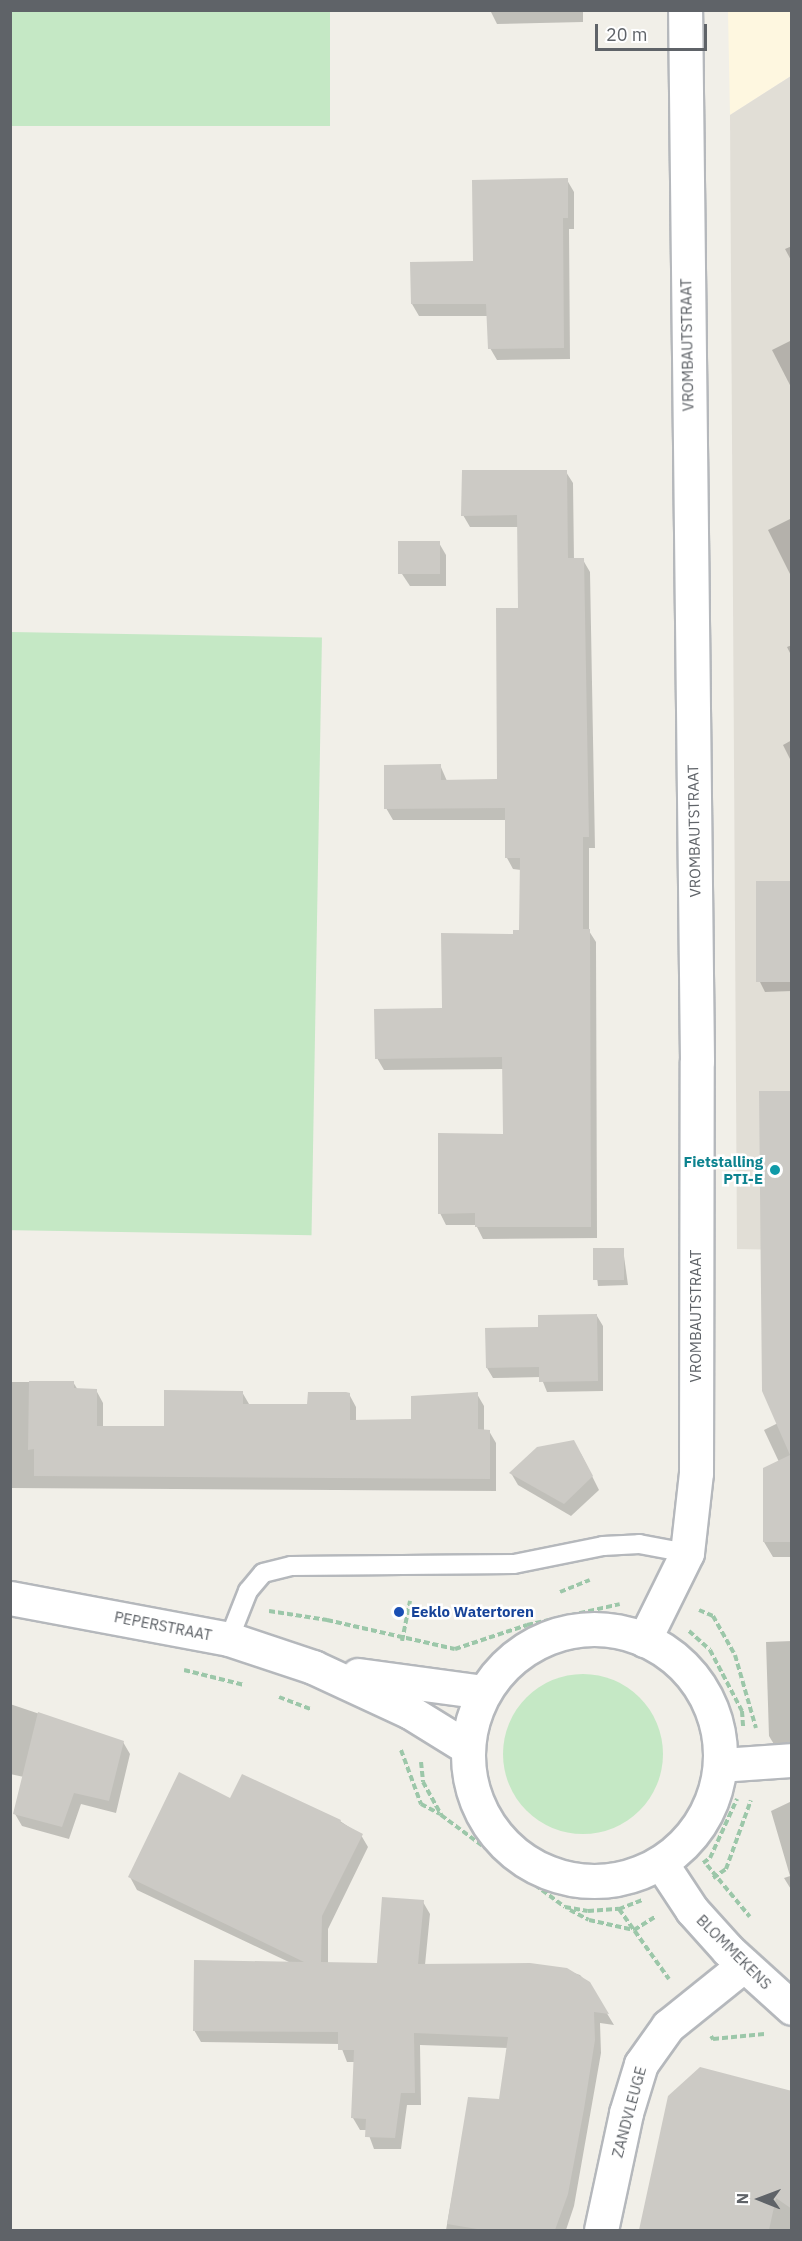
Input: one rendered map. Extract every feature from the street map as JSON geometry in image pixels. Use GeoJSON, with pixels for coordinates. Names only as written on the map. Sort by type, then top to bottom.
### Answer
{"type":"FeatureCollection","features":[{"type":"Feature","properties":{"kind":"street","name":"VROMBAUTSTRAAT"},"geometry":{"type":"LineString","coordinates":[[644,1640],[687,1553],[696,1473],[697,1061],[685,10]]}},
{"type":"Feature","properties":{"kind":"street","name":"PEPERSTRAAT"},"geometry":{"type":"LineString","coordinates":[[10,1598],[229,1639],[313,1667],[410,1712],[468,1749]]}},
{"type":"Feature","properties":{"kind":"street"},"geometry":{"type":"LineString","coordinates":[[597,1628],[623,1631],[644,1640],[678,1658],[704,1691],[733,1764],[705,1815],[684,1845],[661,1863],[631,1877],[591,1882],[548,1873],[504,1845],[479,1808],[471,1786],[468,1749],[473,1716],[484,1692],[497,1673],[531,1645],[554,1635],[597,1628]]}},
{"type":"Feature","properties":{"kind":"street","name":"PEPERSTRAAT"},"geometry":{"type":"LineString","coordinates":[[313,1667],[484,1692]]}},
{"type":"Feature","properties":{"kind":"street"},"geometry":{"type":"LineString","coordinates":[[733,1764],[792,1760]]}},
{"type":"Feature","properties":{"kind":"street","name":"BLOMMEKENS"},"geometry":{"type":"LineString","coordinates":[[661,1863],[692,1910],[744,1965],[792,2008]]}},
{"type":"Feature","properties":{"kind":"street","name":"ZANDVLEUGE"},"geometry":{"type":"LineString","coordinates":[[601,2230],[626,2113],[641,2064],[668,2025],[744,1965]]}},
{"type":"Feature","properties":{"kind":"lane"},"geometry":{"type":"LineString","coordinates":[[229,1639],[241,1607],[263,1573],[291,1566],[514,1564],[603,1546],[639,1544],[687,1553]]}},
{"type":"Feature","properties":{"kind":"path"},"geometry":{"type":"LineString","coordinates":[[401,1647],[410,1601]]}},
{"type":"Feature","properties":{"kind":"path"},"geometry":{"type":"LineString","coordinates":[[241,1607],[327,1620],[402,1640],[456,1649],[527,1624],[626,1603],[659,1611],[681,1623],[710,1650],[742,1712],[733,1764],[743,1786],[726,1826],[705,1862],[752,1920]]}},
{"type":"Feature","properties":{"kind":"path"},"geometry":{"type":"LineString","coordinates":[[179,1669],[247,1686]]}},
{"type":"Feature","properties":{"kind":"path"},"geometry":{"type":"LineString","coordinates":[[267,1692],[319,1712]]}},
{"type":"Feature","properties":{"kind":"path"},"geometry":{"type":"LineString","coordinates":[[390,1743],[410,1752]]}},
{"type":"Feature","properties":{"kind":"path"},"geometry":{"type":"LineString","coordinates":[[420,1756],[423,1782],[441,1815],[468,1837],[565,1907],[588,1911],[619,1909]]}},
{"type":"Feature","properties":{"kind":"shaded area"},"geometry":{"type":"Polygon","coordinates":[[[728,11],[792,11],[791,76],[730,115],[728,11]]]}},
{"type":"Feature","properties":{"kind":"shaded area"},"geometry":{"type":"Polygon","coordinates":[[[791,76],[791,1250],[737,1249],[730,115],[791,76]]]}},
{"type":"Feature","properties":{"kind":"green space"},"geometry":{"type":"Polygon","coordinates":[[[11,10],[330,10],[330,126],[11,126],[11,10]]]}},
{"type":"Feature","properties":{"kind":"green space"},"geometry":{"type":"Polygon","coordinates":[[[11,632],[322,637],[312,1235],[10,1230],[11,632]]]}},
{"type":"Feature","properties":{"kind":"green space"},"geometry":{"type":"Polygon","coordinates":[[[583,1674],[599,1675],[614,1680],[628,1687],[640,1697],[650,1709],[657,1723],[662,1738],[662,1770],[657,1785],[650,1799],[640,1811],[628,1821],[614,1828],[599,1833],[583,1834],[567,1833],[552,1828],[538,1821],[526,1811],[516,1799],[509,1785],[504,1770],[503,1754],[504,1738],[509,1723],[516,1709],[526,1697],[538,1687],[552,1680],[567,1675],[583,1674]]]}},
{"type":"Feature","properties":{"kind":"building"},"geometry":{"type":"Polygon","coordinates":[[[568,178],[568,218],[563,218],[564,348],[488,349],[486,304],[411,304],[410,262],[473,261],[472,180],[568,178]]]}},
{"type":"Feature","properties":{"kind":"building"},"geometry":{"type":"Polygon","coordinates":[[[462,470],[567,470],[568,558],[584,558],[589,837],[583,837],[583,929],[590,929],[591,1227],[475,1227],[475,1213],[438,1214],[438,1133],[503,1134],[502,1057],[375,1059],[374,1009],[442,1008],[441,933],[513,934],[513,930],[519,930],[520,858],[505,858],[505,808],[384,809],[384,765],[441,764],[441,780],[497,779],[496,608],[518,608],[517,515],[461,516],[462,470]]]}},
{"type":"Feature","properties":{"kind":"building"},"geometry":{"type":"Polygon","coordinates":[[[398,541],[440,541],[440,574],[398,574],[398,541]]]}},
{"type":"Feature","properties":{"kind":"building"},"geometry":{"type":"Polygon","coordinates":[[[756,881],[792,881],[792,982],[756,982],[756,881]]]}},
{"type":"Feature","properties":{"kind":"building"},"geometry":{"type":"Polygon","coordinates":[[[759,1091],[792,1091],[792,1542],[763,1542],[763,1468],[790,1455],[762,1391],[759,1091]]]}},
{"type":"Feature","properties":{"kind":"building"},"geometry":{"type":"Polygon","coordinates":[[[593,1248],[624,1248],[624,1280],[593,1280],[593,1248]]]}},
{"type":"Feature","properties":{"kind":"building"},"geometry":{"type":"Polygon","coordinates":[[[597,1314],[598,1381],[539,1382],[539,1367],[486,1368],[485,1328],[538,1327],[538,1315],[597,1314]]]}},
{"type":"Feature","properties":{"kind":"building"},"geometry":{"type":"Polygon","coordinates":[[[29,1381],[74,1381],[74,1388],[97,1389],[97,1426],[164,1426],[164,1390],[243,1391],[243,1404],[307,1404],[308,1392],[346,1392],[350,1393],[350,1420],[411,1419],[411,1396],[478,1392],[478,1429],[490,1430],[490,1479],[34,1476],[34,1449],[28,1450],[29,1381]]]}},
{"type":"Feature","properties":{"kind":"building"},"geometry":{"type":"Polygon","coordinates":[[[574,1440],[593,1476],[564,1504],[509,1473],[537,1447],[574,1440]]]}},
{"type":"Feature","properties":{"kind":"building"},"geometry":{"type":"Polygon","coordinates":[[[38,1712],[124,1741],[109,1801],[74,1793],[62,1827],[13,1814],[38,1712]]]}},
{"type":"Feature","properties":{"kind":"building"},"geometry":{"type":"Polygon","coordinates":[[[179,1772],[230,1798],[242,1774],[341,1820],[340,1822],[363,1834],[322,1916],[321,1962],[377,1963],[382,1897],[424,1900],[418,1964],[530,1963],[567,1968],[590,1982],[609,2014],[594,2012],[595,2040],[584,2109],[568,2194],[555,2230],[483,2230],[447,2224],[468,2097],[499,2099],[508,2037],[414,2033],[415,2093],[401,2093],[395,2138],[365,2137],[366,2119],[351,2118],[354,2050],[338,2050],[338,2032],[193,2031],[194,1960],[304,1962],[128,1877],[179,1772]]]}},
{"type":"Feature","properties":{"kind":"building"},"geometry":{"type":"Polygon","coordinates":[[[700,2067],[792,2091],[792,2209],[776,2198],[769,2230],[639,2230],[668,2096],[700,2067]]]}},
{"type":"Feature","properties":{"kind":"place","name":"Fietstalling PTI-E"},"geometry":{"type":"Point","coordinates":[775,1170]}},
{"type":"Feature","properties":{"kind":"place","name":"Eeklo Watertoren"},"geometry":{"type":"Point","coordinates":[399,1612]}}]}
